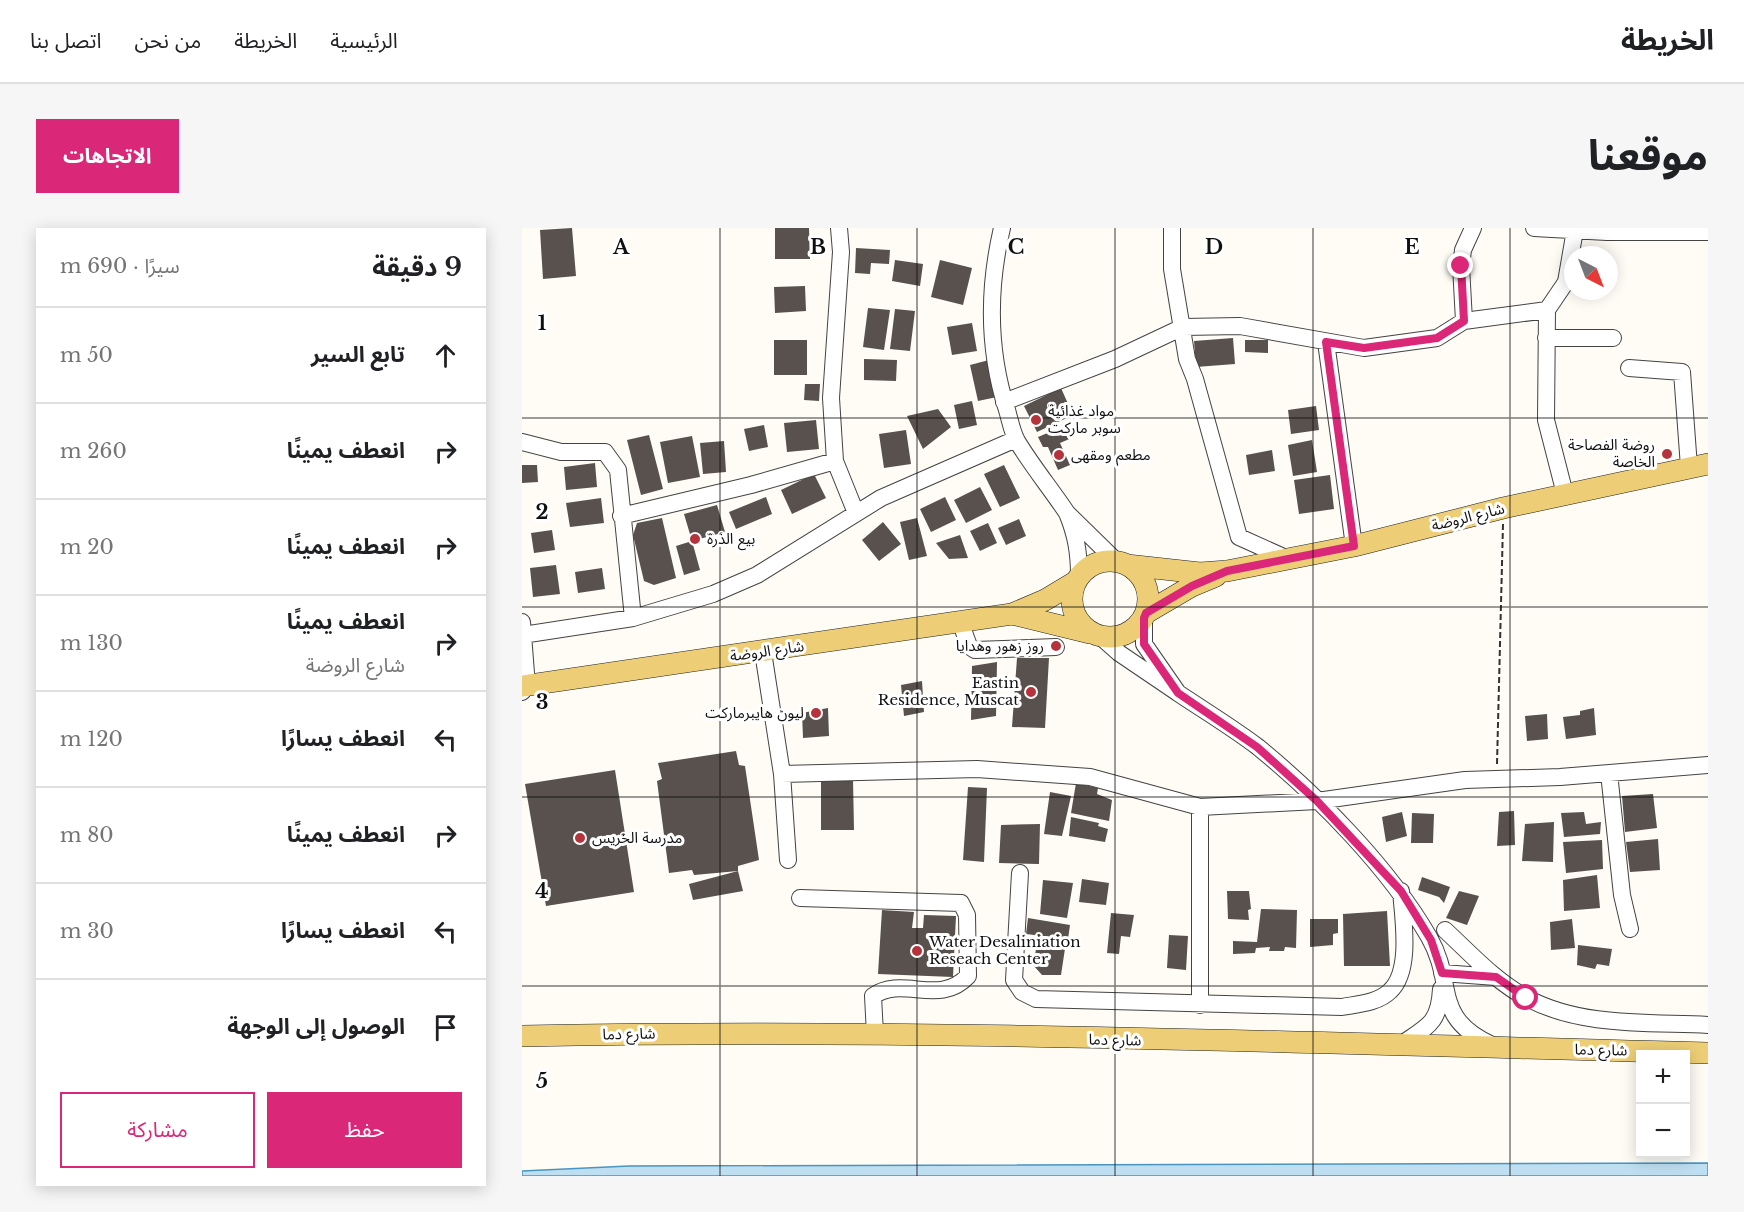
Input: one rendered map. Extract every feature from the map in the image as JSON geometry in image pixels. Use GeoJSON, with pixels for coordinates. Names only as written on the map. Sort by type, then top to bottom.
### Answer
{"type":"FeatureCollection","features":[{"type":"Feature","properties":{"kind":"main road","name":"شارع الروضة"},"geometry":{"type":"LineString","coordinates":[[1122,563],[1200,573],[1227,571],[1354,546],[1503,508],[1699,465]]}},
{"type":"Feature","properties":{"kind":"main road"},"geometry":{"type":"LineString","coordinates":[[1122,563],[1143,580],[1148,602],[1145,616],[1132,631],[1117,638],[1095,635],[1079,623],[1072,610],[1071,596],[1077,579],[1096,564],[1122,563]]}},
{"type":"Feature","properties":{"kind":"main road","name":"شارع الروضة"},"geometry":{"type":"LineString","coordinates":[[1145,616],[1192,586],[1227,571]]}},
{"type":"Feature","properties":{"kind":"main road","name":"شارع الروضة"},"geometry":{"type":"LineString","coordinates":[[524,688],[961,624],[1011,614],[1045,600],[1077,579]]}},
{"type":"Feature","properties":{"kind":"main road","name":"شارع الروضة"},"geometry":{"type":"LineString","coordinates":[[1011,614],[1095,635]]}},
{"type":"Feature","properties":{"kind":"main road","name":"شارع دما"},"geometry":{"type":"LineString","coordinates":[[522,1036],[674,1033],[875,1034],[1708,1053]]}},
{"type":"Feature","properties":{"kind":"street"},"geometry":{"type":"LineString","coordinates":[[839,228],[841,252],[831,398],[835,461],[856,513]]}},
{"type":"Feature","properties":{"kind":"street"},"geometry":{"type":"LineString","coordinates":[[1002,228],[993,266],[991,297],[994,355],[1004,402],[1016,439],[1067,513],[1122,563]]}},
{"type":"Feature","properties":{"kind":"street"},"geometry":{"type":"LineString","coordinates":[[1172,228],[1172,269],[1187,359],[1199,390],[1239,537],[1288,559]]}},
{"type":"Feature","properties":{"kind":"street"},"geometry":{"type":"LineString","coordinates":[[1464,321],[1461,266],[1463,250],[1473,228]]}},
{"type":"Feature","properties":{"kind":"street"},"geometry":{"type":"LineString","coordinates":[[1534,228],[1575,231],[1708,232]]}},
{"type":"Feature","properties":{"kind":"street"},"geometry":{"type":"LineString","coordinates":[[1565,494],[1546,420],[1547,310],[1566,282],[1575,231]]}},
{"type":"Feature","properties":{"kind":"street"},"geometry":{"type":"LineString","coordinates":[[1004,402],[1115,359],[1183,327],[1240,326],[1364,348],[1437,338],[1464,321],[1547,310]]}},
{"type":"Feature","properties":{"kind":"street"},"geometry":{"type":"LineString","coordinates":[[1546,338],[1613,338]]}},
{"type":"Feature","properties":{"kind":"street"},"geometry":{"type":"LineString","coordinates":[[1326,342],[1354,546]]}},
{"type":"Feature","properties":{"kind":"street"},"geometry":{"type":"LineString","coordinates":[[1629,368],[1682,372],[1699,465]]}},
{"type":"Feature","properties":{"kind":"street"},"geometry":{"type":"LineString","coordinates":[[524,688],[523,631],[633,618],[713,594],[757,575],[881,498],[1016,439]]}},
{"type":"Feature","properties":{"kind":"street"},"geometry":{"type":"LineString","coordinates":[[522,442],[561,452],[605,452],[618,470],[633,618]]}},
{"type":"Feature","properties":{"kind":"street"},"geometry":{"type":"LineString","coordinates":[[621,516],[752,485],[835,461]]}},
{"type":"Feature","properties":{"kind":"street"},"geometry":{"type":"LineString","coordinates":[[1067,513],[1078,545],[1077,579]]}},
{"type":"Feature","properties":{"kind":"street"},"geometry":{"type":"LineString","coordinates":[[1145,616],[1144,644],[1178,693]]}},
{"type":"Feature","properties":{"kind":"street"},"geometry":{"type":"LineString","coordinates":[[961,624],[969,646],[975,650],[1056,647]]}},
{"type":"Feature","properties":{"kind":"street"},"geometry":{"type":"LineString","coordinates":[[1095,635],[1257,747],[1317,801],[1401,891],[1431,940],[1452,1012],[1460,1024],[1470,1035],[1497,1047]]}},
{"type":"Feature","properties":{"kind":"street"},"geometry":{"type":"LineString","coordinates":[[763,652],[782,774],[788,860]]}},
{"type":"Feature","properties":{"kind":"street"},"geometry":{"type":"LineString","coordinates":[[782,774],[977,769],[1090,777],[1200,807],[1317,801],[1465,780],[1609,773],[1708,765]]}},
{"type":"Feature","properties":{"kind":"street"},"geometry":{"type":"LineString","coordinates":[[1609,773],[1622,894],[1630,929]]}},
{"type":"Feature","properties":{"kind":"street"},"geometry":{"type":"LineString","coordinates":[[1200,807],[1200,1005]]}},
{"type":"Feature","properties":{"kind":"street"},"geometry":{"type":"LineString","coordinates":[[1020,873],[1014,980],[1022,992],[1036,999],[1342,1007],[1371,1002],[1391,991],[1402,969],[1404,941],[1401,891]]}},
{"type":"Feature","properties":{"kind":"street"},"geometry":{"type":"LineString","coordinates":[[800,898],[961,903],[967,915],[968,976],[958,986],[939,990],[884,988],[873,996],[875,1034]]}},
{"type":"Feature","properties":{"kind":"street"},"geometry":{"type":"LineString","coordinates":[[1445,930],[1496,977],[1526,998],[1587,1018],[1708,1025]]}},
{"type":"Feature","properties":{"kind":"street"},"geometry":{"type":"LineString","coordinates":[[1442,973],[1496,977]]}},
{"type":"Feature","properties":{"kind":"street"},"geometry":{"type":"LineString","coordinates":[[1399,1046],[1428,1025],[1440,1011],[1442,973]]}},
{"type":"Feature","properties":{"kind":"path"},"geometry":{"type":"LineString","coordinates":[[1497,779],[1503,508]]}},
{"type":"Feature","properties":{"kind":"water"},"geometry":{"type":"Polygon","coordinates":[[[1708,1163],[1708,1176],[522,1176],[522,1171],[629,1166],[1708,1163]]]}},
{"type":"Feature","properties":{"kind":"building"},"geometry":{"type":"Polygon","coordinates":[[[572,228],[576,276],[543,279],[540,230],[572,228]]]}},
{"type":"Feature","properties":{"kind":"building"},"geometry":{"type":"Polygon","coordinates":[[[775,228],[809,228],[810,259],[775,259],[775,228]]]}},
{"type":"Feature","properties":{"kind":"building"},"geometry":{"type":"Polygon","coordinates":[[[856,248],[890,250],[889,264],[871,263],[870,274],[855,273],[856,248]]]}},
{"type":"Feature","properties":{"kind":"building"},"geometry":{"type":"Polygon","coordinates":[[[895,260],[923,264],[920,286],[892,281],[895,260]]]}},
{"type":"Feature","properties":{"kind":"building"},"geometry":{"type":"Polygon","coordinates":[[[940,260],[972,268],[963,305],[931,297],[940,260]]]}},
{"type":"Feature","properties":{"kind":"building"},"geometry":{"type":"Polygon","coordinates":[[[805,286],[806,311],[775,313],[774,287],[805,286]]]}},
{"type":"Feature","properties":{"kind":"building"},"geometry":{"type":"Polygon","coordinates":[[[868,308],[890,310],[884,350],[863,347],[868,308]]]}},
{"type":"Feature","properties":{"kind":"building"},"geometry":{"type":"Polygon","coordinates":[[[895,309],[915,311],[910,351],[890,349],[895,309]]]}},
{"type":"Feature","properties":{"kind":"building"},"geometry":{"type":"Polygon","coordinates":[[[972,323],[977,351],[952,355],[947,327],[972,323]]]}},
{"type":"Feature","properties":{"kind":"building"},"geometry":{"type":"Polygon","coordinates":[[[1233,338],[1235,364],[1196,367],[1194,341],[1233,338]]]}},
{"type":"Feature","properties":{"kind":"building"},"geometry":{"type":"Polygon","coordinates":[[[774,340],[807,340],[807,375],[774,375],[774,340]]]}},
{"type":"Feature","properties":{"kind":"building"},"geometry":{"type":"Polygon","coordinates":[[[1245,340],[1268,340],[1268,353],[1245,352],[1245,340]]]}},
{"type":"Feature","properties":{"kind":"building"},"geometry":{"type":"Polygon","coordinates":[[[864,359],[897,360],[896,381],[864,380],[864,359]]]}},
{"type":"Feature","properties":{"kind":"building"},"geometry":{"type":"Polygon","coordinates":[[[989,360],[997,397],[978,401],[970,365],[989,360]]]}},
{"type":"Feature","properties":{"kind":"building"},"geometry":{"type":"Polygon","coordinates":[[[805,384],[820,384],[819,401],[804,400],[805,384]]]}},
{"type":"Feature","properties":{"kind":"building"},"geometry":{"type":"Polygon","coordinates":[[[1061,388],[1073,415],[1037,432],[1024,406],[1061,388]]]}},
{"type":"Feature","properties":{"kind":"building"},"geometry":{"type":"Polygon","coordinates":[[[972,401],[977,425],[959,429],[954,405],[972,401]]]}},
{"type":"Feature","properties":{"kind":"building"},"geometry":{"type":"Polygon","coordinates":[[[1316,406],[1319,430],[1291,434],[1288,410],[1316,406]]]}},
{"type":"Feature","properties":{"kind":"building"},"geometry":{"type":"Polygon","coordinates":[[[938,409],[951,427],[923,449],[907,416],[938,409]]]}},
{"type":"Feature","properties":{"kind":"building"},"geometry":{"type":"Polygon","coordinates":[[[816,420],[819,449],[787,452],[784,423],[816,420]]]}},
{"type":"Feature","properties":{"kind":"building"},"geometry":{"type":"Polygon","coordinates":[[[1069,424],[1074,437],[1060,443],[1070,465],[1058,470],[1048,447],[1043,447],[1038,437],[1069,424]]]}},
{"type":"Feature","properties":{"kind":"building"},"geometry":{"type":"Polygon","coordinates":[[[764,425],[768,447],[749,451],[744,429],[764,425]]]}},
{"type":"Feature","properties":{"kind":"building"},"geometry":{"type":"Polygon","coordinates":[[[906,430],[911,464],[884,468],[879,434],[906,430]]]}},
{"type":"Feature","properties":{"kind":"building"},"geometry":{"type":"Polygon","coordinates":[[[649,435],[663,489],[641,495],[627,440],[649,435]]]}},
{"type":"Feature","properties":{"kind":"building"},"geometry":{"type":"Polygon","coordinates":[[[692,436],[700,477],[668,483],[660,442],[692,436]]]}},
{"type":"Feature","properties":{"kind":"building"},"geometry":{"type":"Polygon","coordinates":[[[1312,440],[1317,472],[1293,476],[1288,445],[1312,440]]]}},
{"type":"Feature","properties":{"kind":"building"},"geometry":{"type":"Polygon","coordinates":[[[724,441],[726,472],[703,474],[700,443],[724,441]]]}},
{"type":"Feature","properties":{"kind":"building"},"geometry":{"type":"Polygon","coordinates":[[[1272,450],[1275,471],[1249,475],[1246,455],[1272,450]]]}},
{"type":"Feature","properties":{"kind":"building"},"geometry":{"type":"Polygon","coordinates":[[[595,463],[597,487],[566,490],[564,467],[595,463]]]}},
{"type":"Feature","properties":{"kind":"building"},"geometry":{"type":"Polygon","coordinates":[[[522,465],[537,465],[538,482],[522,483],[522,465]]]}},
{"type":"Feature","properties":{"kind":"building"},"geometry":{"type":"Polygon","coordinates":[[[1004,465],[1020,498],[1000,507],[984,474],[1004,465]]]}},
{"type":"Feature","properties":{"kind":"building"},"geometry":{"type":"Polygon","coordinates":[[[814,474],[826,498],[792,514],[781,490],[814,474]]]}},
{"type":"Feature","properties":{"kind":"building"},"geometry":{"type":"Polygon","coordinates":[[[1330,475],[1334,509],[1299,514],[1294,480],[1330,475]]]}},
{"type":"Feature","properties":{"kind":"building"},"geometry":{"type":"Polygon","coordinates":[[[980,487],[992,510],[966,523],[954,500],[980,487]]]}},
{"type":"Feature","properties":{"kind":"building"},"geometry":{"type":"Polygon","coordinates":[[[766,497],[772,514],[736,529],[729,512],[766,497]]]}},
{"type":"Feature","properties":{"kind":"building"},"geometry":{"type":"Polygon","coordinates":[[[945,497],[956,520],[931,532],[920,509],[945,497]]]}},
{"type":"Feature","properties":{"kind":"building"},"geometry":{"type":"Polygon","coordinates":[[[601,498],[604,523],[570,527],[566,503],[601,498]]]}},
{"type":"Feature","properties":{"kind":"building"},"geometry":{"type":"Polygon","coordinates":[[[717,505],[725,532],[692,541],[684,514],[717,505]]]}},
{"type":"Feature","properties":{"kind":"building"},"geometry":{"type":"Polygon","coordinates":[[[662,518],[676,578],[654,585],[644,581],[633,535],[637,523],[662,518]]]}},
{"type":"Feature","properties":{"kind":"building"},"geometry":{"type":"Polygon","coordinates":[[[917,518],[927,556],[909,560],[900,522],[917,518]]]}},
{"type":"Feature","properties":{"kind":"building"},"geometry":{"type":"Polygon","coordinates":[[[1019,519],[1026,536],[1006,545],[998,528],[1019,519]]]}},
{"type":"Feature","properties":{"kind":"building"},"geometry":{"type":"Polygon","coordinates":[[[883,522],[901,544],[879,561],[862,540],[883,522]]]}},
{"type":"Feature","properties":{"kind":"building"},"geometry":{"type":"Polygon","coordinates":[[[988,523],[997,543],[980,551],[970,531],[988,523]]]}},
{"type":"Feature","properties":{"kind":"building"},"geometry":{"type":"Polygon","coordinates":[[[552,530],[555,550],[534,553],[531,533],[552,530]]]}},
{"type":"Feature","properties":{"kind":"building"},"geometry":{"type":"Polygon","coordinates":[[[960,535],[968,558],[949,559],[936,543],[960,535]]]}},
{"type":"Feature","properties":{"kind":"building"},"geometry":{"type":"Polygon","coordinates":[[[692,541],[700,570],[684,575],[676,546],[692,541]]]}},
{"type":"Feature","properties":{"kind":"building"},"geometry":{"type":"Polygon","coordinates":[[[556,565],[560,594],[533,597],[530,568],[556,565]]]}},
{"type":"Feature","properties":{"kind":"building"},"geometry":{"type":"Polygon","coordinates":[[[602,568],[605,589],[578,593],[575,572],[602,568]]]}},
{"type":"Feature","properties":{"kind":"building","name":"Eastin Residence, Muscat"},"geometry":{"type":"Polygon","coordinates":[[[1017,658],[1049,658],[1045,728],[1012,727],[1017,658]]]}},
{"type":"Feature","properties":{"kind":"building"},"geometry":{"type":"Polygon","coordinates":[[[997,662],[996,716],[971,720],[972,666],[997,662]]]}},
{"type":"Feature","properties":{"kind":"building"},"geometry":{"type":"Polygon","coordinates":[[[922,681],[924,712],[904,716],[901,685],[922,681]]]}},
{"type":"Feature","properties":{"kind":"building"},"geometry":{"type":"Polygon","coordinates":[[[828,708],[829,736],[803,738],[802,713],[828,708]]]}},
{"type":"Feature","properties":{"kind":"building"},"geometry":{"type":"Polygon","coordinates":[[[1594,708],[1596,735],[1566,739],[1563,717],[1580,715],[1580,711],[1594,708]]]}},
{"type":"Feature","properties":{"kind":"building"},"geometry":{"type":"Polygon","coordinates":[[[1547,714],[1548,739],[1527,741],[1525,716],[1547,714]]]}},
{"type":"Feature","properties":{"kind":"building","name":"مدرسة الخريس"},"geometry":{"type":"Polygon","coordinates":[[[736,751],[739,765],[745,766],[759,860],[738,866],[738,871],[694,875],[692,870],[669,873],[657,781],[662,779],[658,763],[736,751]]]}},
{"type":"Feature","properties":{"kind":"building","name":"مدرسة الخريس"},"geometry":{"type":"Polygon","coordinates":[[[615,770],[634,892],[546,906],[525,784],[615,770]]]}},
{"type":"Feature","properties":{"kind":"building"},"geometry":{"type":"Polygon","coordinates":[[[853,779],[854,830],[821,830],[821,780],[853,779]]]}},
{"type":"Feature","properties":{"kind":"building"},"geometry":{"type":"Polygon","coordinates":[[[1076,783],[1098,788],[1097,794],[1112,800],[1109,821],[1071,813],[1076,783]]]}},
{"type":"Feature","properties":{"kind":"building"},"geometry":{"type":"Polygon","coordinates":[[[968,787],[987,788],[984,862],[963,860],[968,787]]]}},
{"type":"Feature","properties":{"kind":"building"},"geometry":{"type":"Polygon","coordinates":[[[1050,792],[1071,796],[1062,836],[1044,834],[1050,792]]]}},
{"type":"Feature","properties":{"kind":"building"},"geometry":{"type":"Polygon","coordinates":[[[1653,794],[1657,828],[1625,832],[1622,796],[1653,794]]]}},
{"type":"Feature","properties":{"kind":"building"},"geometry":{"type":"Polygon","coordinates":[[[1514,811],[1515,845],[1497,846],[1499,812],[1514,811]]]}},
{"type":"Feature","properties":{"kind":"building"},"geometry":{"type":"Polygon","coordinates":[[[1402,812],[1407,836],[1386,842],[1382,817],[1402,812]]]}},
{"type":"Feature","properties":{"kind":"building"},"geometry":{"type":"Polygon","coordinates":[[[1584,812],[1586,824],[1601,822],[1600,834],[1564,837],[1561,813],[1584,812]]]}},
{"type":"Feature","properties":{"kind":"building"},"geometry":{"type":"Polygon","coordinates":[[[1412,813],[1434,814],[1433,843],[1411,843],[1412,813]]]}},
{"type":"Feature","properties":{"kind":"building"},"geometry":{"type":"Polygon","coordinates":[[[1071,817],[1099,823],[1098,826],[1108,829],[1105,842],[1069,836],[1071,817]]]}},
{"type":"Feature","properties":{"kind":"building"},"geometry":{"type":"Polygon","coordinates":[[[1554,822],[1553,862],[1522,861],[1525,824],[1554,822]]]}},
{"type":"Feature","properties":{"kind":"building"},"geometry":{"type":"Polygon","coordinates":[[[1040,824],[1039,864],[999,863],[1001,825],[1040,824]]]}},
{"type":"Feature","properties":{"kind":"building"},"geometry":{"type":"Polygon","coordinates":[[[1658,839],[1660,870],[1630,872],[1626,842],[1658,839]]]}},
{"type":"Feature","properties":{"kind":"building"},"geometry":{"type":"Polygon","coordinates":[[[1602,840],[1603,869],[1566,873],[1563,842],[1602,840]]]}},
{"type":"Feature","properties":{"kind":"building"},"geometry":{"type":"Polygon","coordinates":[[[738,871],[743,891],[693,900],[689,884],[738,871]]]}},
{"type":"Feature","properties":{"kind":"building"},"geometry":{"type":"Polygon","coordinates":[[[1597,875],[1600,908],[1564,911],[1563,880],[1597,875]]]}},
{"type":"Feature","properties":{"kind":"building"},"geometry":{"type":"Polygon","coordinates":[[[1422,877],[1450,887],[1444,903],[1439,897],[1418,890],[1422,877]]]}},
{"type":"Feature","properties":{"kind":"building"},"geometry":{"type":"Polygon","coordinates":[[[1082,879],[1109,883],[1106,905],[1079,902],[1082,879]]]}},
{"type":"Feature","properties":{"kind":"building"},"geometry":{"type":"Polygon","coordinates":[[[1043,880],[1073,883],[1067,918],[1040,914],[1043,880]]]}},
{"type":"Feature","properties":{"kind":"building"},"geometry":{"type":"Polygon","coordinates":[[[1227,891],[1249,891],[1251,909],[1248,910],[1249,920],[1228,919],[1227,891]]]}},
{"type":"Feature","properties":{"kind":"building"},"geometry":{"type":"Polygon","coordinates":[[[1459,891],[1479,896],[1467,925],[1446,918],[1459,891]]]}},
{"type":"Feature","properties":{"kind":"building"},"geometry":{"type":"Polygon","coordinates":[[[1261,909],[1297,910],[1296,948],[1285,947],[1284,951],[1269,951],[1270,947],[1256,948],[1255,953],[1233,954],[1233,941],[1257,942],[1261,909]]]}},
{"type":"Feature","properties":{"kind":"building","name":"Water Desaliniation Reseach Center"},"geometry":{"type":"Polygon","coordinates":[[[882,910],[914,912],[912,928],[923,928],[924,915],[956,916],[953,977],[878,974],[882,910]]]}},
{"type":"Feature","properties":{"kind":"building"},"geometry":{"type":"Polygon","coordinates":[[[1387,911],[1390,966],[1344,966],[1343,914],[1387,911]]]}},
{"type":"Feature","properties":{"kind":"building"},"geometry":{"type":"Polygon","coordinates":[[[1111,913],[1134,915],[1130,937],[1121,936],[1119,954],[1107,953],[1111,913]]]}},
{"type":"Feature","properties":{"kind":"building"},"geometry":{"type":"Polygon","coordinates":[[[1028,918],[1070,925],[1068,939],[1026,934],[1028,918]]]}},
{"type":"Feature","properties":{"kind":"building"},"geometry":{"type":"Polygon","coordinates":[[[1310,919],[1338,919],[1338,933],[1333,934],[1333,945],[1310,947],[1310,919]]]}},
{"type":"Feature","properties":{"kind":"building"},"geometry":{"type":"Polygon","coordinates":[[[1572,919],[1575,948],[1551,950],[1550,922],[1572,919]]]}},
{"type":"Feature","properties":{"kind":"building"},"geometry":{"type":"Polygon","coordinates":[[[1169,935],[1188,936],[1186,970],[1167,968],[1169,935]]]}},
{"type":"Feature","properties":{"kind":"building"},"geometry":{"type":"Polygon","coordinates":[[[1037,939],[1066,942],[1061,975],[1042,975],[1034,966],[1037,939]]]}},
{"type":"Feature","properties":{"kind":"building"},"geometry":{"type":"Polygon","coordinates":[[[1578,945],[1612,949],[1609,966],[1597,964],[1595,969],[1577,965],[1578,945]]]}},
{"type":"Feature","properties":{"kind":"place","name":"مواد غذائية سوبر ماركت"},"geometry":{"type":"Point","coordinates":[1036,420]}},
{"type":"Feature","properties":{"kind":"place","name":"روضة الفصاحة الخاصة"},"geometry":{"type":"Point","coordinates":[1667,454]}},
{"type":"Feature","properties":{"kind":"place","name":"مطعم ومقهى"},"geometry":{"type":"Point","coordinates":[1059,455]}},
{"type":"Feature","properties":{"kind":"place","name":"بيع الذرة"},"geometry":{"type":"Point","coordinates":[695,539]}},
{"type":"Feature","properties":{"kind":"place","name":"روز زهور وهدايا"},"geometry":{"type":"Point","coordinates":[1056,646]}},
{"type":"Feature","properties":{"kind":"place","name":"Eastin Residence, Muscat"},"geometry":{"type":"Point","coordinates":[1031,692]}},
{"type":"Feature","properties":{"kind":"place","name":"ليون هايبرماركت"},"geometry":{"type":"Point","coordinates":[816,713]}},
{"type":"Feature","properties":{"kind":"place","name":"مدرسة الخريس"},"geometry":{"type":"Point","coordinates":[580,838]}},
{"type":"Feature","properties":{"kind":"place","name":"Water Desaliniation Reseach Center"},"geometry":{"type":"Point","coordinates":[917,951]}},
{"type":"Feature","properties":{"kind":"route"},"geometry":{"type":"LineString","coordinates":[[1461,266],[1464,321],[1437,338],[1364,348],[1326,342],[1354,546],[1227,571],[1192,586],[1146,613],[1144,644],[1178,693],[1257,747],[1317,801],[1401,891],[1431,940],[1442,973],[1496,977],[1526,998]]}}]}
